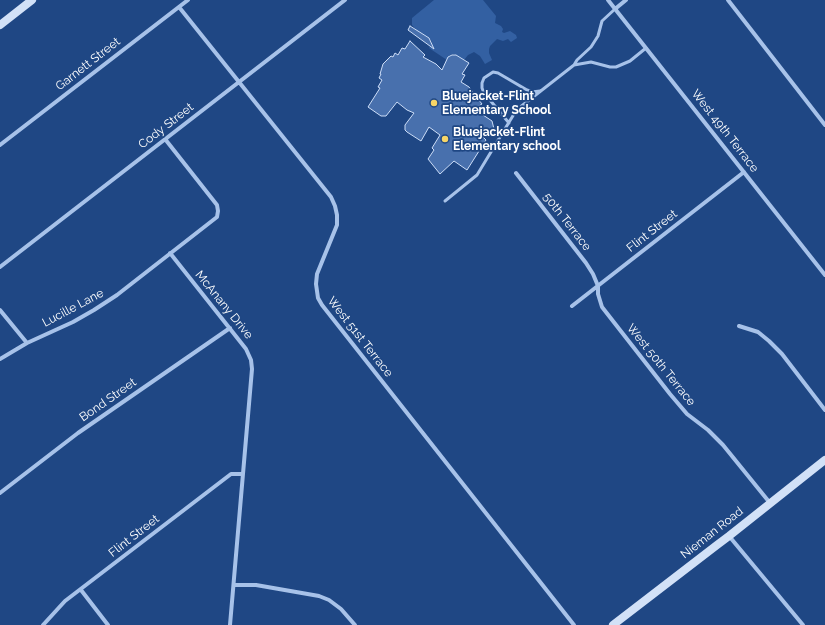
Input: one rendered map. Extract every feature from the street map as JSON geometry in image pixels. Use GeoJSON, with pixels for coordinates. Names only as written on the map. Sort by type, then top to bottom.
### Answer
{"type":"FeatureCollection","features":[{"type":"Feature","properties":{"kind":"main road"},"geometry":{"type":"LineString","coordinates":[[0,25],[32,0]]}},
{"type":"Feature","properties":{"kind":"main road","name":"Nieman Road"},"geometry":{"type":"LineString","coordinates":[[613,625],[825,460]]}},
{"type":"Feature","properties":{"kind":"street","name":"Garnett Street"},"geometry":{"type":"LineString","coordinates":[[0,145],[188,0]]}},
{"type":"Feature","properties":{"kind":"street","name":"Cody Street"},"geometry":{"type":"LineString","coordinates":[[0,267],[345,0]]}},
{"type":"Feature","properties":{"kind":"street","name":"West 49th Terrace"},"geometry":{"type":"LineString","coordinates":[[608,0],[825,276]]}},
{"type":"Feature","properties":{"kind":"street"},"geometry":{"type":"LineString","coordinates":[[615,9],[626,0]]}},
{"type":"Feature","properties":{"kind":"street"},"geometry":{"type":"LineString","coordinates":[[728,0],[825,125]]}},
{"type":"Feature","properties":{"kind":"street","name":"West 51st Terrace"},"geometry":{"type":"LineString","coordinates":[[179,7],[331,197],[336,206],[337,225],[317,274],[316,284],[318,298],[322,305],[574,625]]}},
{"type":"Feature","properties":{"kind":"street"},"geometry":{"type":"LineString","coordinates":[[165,139],[217,205],[218,211],[217,216],[210,223],[170,254]]}},
{"type":"Feature","properties":{"kind":"street","name":"Flint Street"},"geometry":{"type":"LineString","coordinates":[[572,306],[744,172]]}},
{"type":"Feature","properties":{"kind":"street","name":"50th Terrace"},"geometry":{"type":"LineString","coordinates":[[516,173],[586,263],[598,286]]}},
{"type":"Feature","properties":{"kind":"street","name":"McAnany Drive"},"geometry":{"type":"LineString","coordinates":[[170,254],[230,328],[246,349],[251,360],[252,369],[230,625]]}},
{"type":"Feature","properties":{"kind":"street","name":"Lucille Lane"},"geometry":{"type":"LineString","coordinates":[[0,359],[94,310],[170,254]]}},
{"type":"Feature","properties":{"kind":"street","name":"West 50th Terrace"},"geometry":{"type":"LineString","coordinates":[[598,286],[598,294],[602,307],[670,394],[687,414],[708,430],[723,445],[770,503]]}},
{"type":"Feature","properties":{"kind":"street"},"geometry":{"type":"LineString","coordinates":[[0,310],[27,344]]}},
{"type":"Feature","properties":{"kind":"street"},"geometry":{"type":"LineString","coordinates":[[739,326],[758,332],[769,341],[782,354],[825,410]]}},
{"type":"Feature","properties":{"kind":"street","name":"Bond Street"},"geometry":{"type":"LineString","coordinates":[[0,493],[78,433],[230,328]]}},
{"type":"Feature","properties":{"kind":"street","name":"Flint Street"},"geometry":{"type":"LineString","coordinates":[[43,625],[65,601],[226,477],[231,474],[242,474]]}},
{"type":"Feature","properties":{"kind":"street"},"geometry":{"type":"LineString","coordinates":[[729,536],[803,625]]}},
{"type":"Feature","properties":{"kind":"street"},"geometry":{"type":"LineString","coordinates":[[234,586],[256,585],[319,596],[341,608],[355,625]]}},
{"type":"Feature","properties":{"kind":"street"},"geometry":{"type":"LineString","coordinates":[[81,590],[108,625]]}},
{"type":"Feature","properties":{"kind":"lane"},"geometry":{"type":"LineString","coordinates":[[445,201],[477,175],[519,108],[574,65],[595,42],[602,21],[615,9]]}},
{"type":"Feature","properties":{"kind":"lane"},"geometry":{"type":"LineString","coordinates":[[574,65],[591,62],[616,67],[630,61],[646,48]]}},
{"type":"Feature","properties":{"kind":"lane"},"geometry":{"type":"LineString","coordinates":[[509,123],[484,93],[482,83],[484,78],[493,72],[498,73],[527,90],[532,92],[542,91]]}},
{"type":"Feature","properties":{"kind":"shaded area"},"geometry":{"type":"Polygon","coordinates":[[[434,0],[483,0],[496,16],[495,23],[501,26],[503,29],[502,32],[504,33],[510,31],[516,35],[517,38],[511,42],[508,39],[503,41],[497,39],[489,49],[492,60],[485,64],[480,56],[474,52],[468,55],[464,60],[461,60],[454,54],[450,55],[447,60],[429,48],[432,43],[431,40],[417,31],[412,25],[412,18],[434,0]]]}},
{"type":"Feature","properties":{"kind":"building"},"geometry":{"type":"Polygon","coordinates":[[[410,26],[429,38],[434,49],[408,30],[410,26]]]}},
{"type":"Feature","properties":{"kind":"building","name":"Bluejacket-Flint Elementary School"},"geometry":{"type":"Polygon","coordinates":[[[410,41],[425,55],[423,57],[436,64],[442,70],[448,57],[452,55],[456,55],[469,63],[462,74],[465,75],[461,82],[469,87],[482,104],[477,107],[483,115],[492,121],[494,129],[483,137],[486,140],[467,170],[454,161],[440,174],[428,159],[434,150],[432,148],[440,135],[429,127],[421,141],[407,132],[405,130],[405,125],[414,113],[407,110],[397,102],[386,116],[381,116],[368,107],[380,88],[378,87],[382,80],[379,78],[383,64],[391,56],[393,57],[395,53],[398,55],[402,48],[405,49],[410,41]]]}},
{"type":"Feature","properties":{"kind":"place","name":"Bluejacket-Flint Elementary School"},"geometry":{"type":"Point","coordinates":[434,103]}},
{"type":"Feature","properties":{"kind":"place","name":"Bluejacket-Flint Elementary school"},"geometry":{"type":"Point","coordinates":[445,139]}}]}
